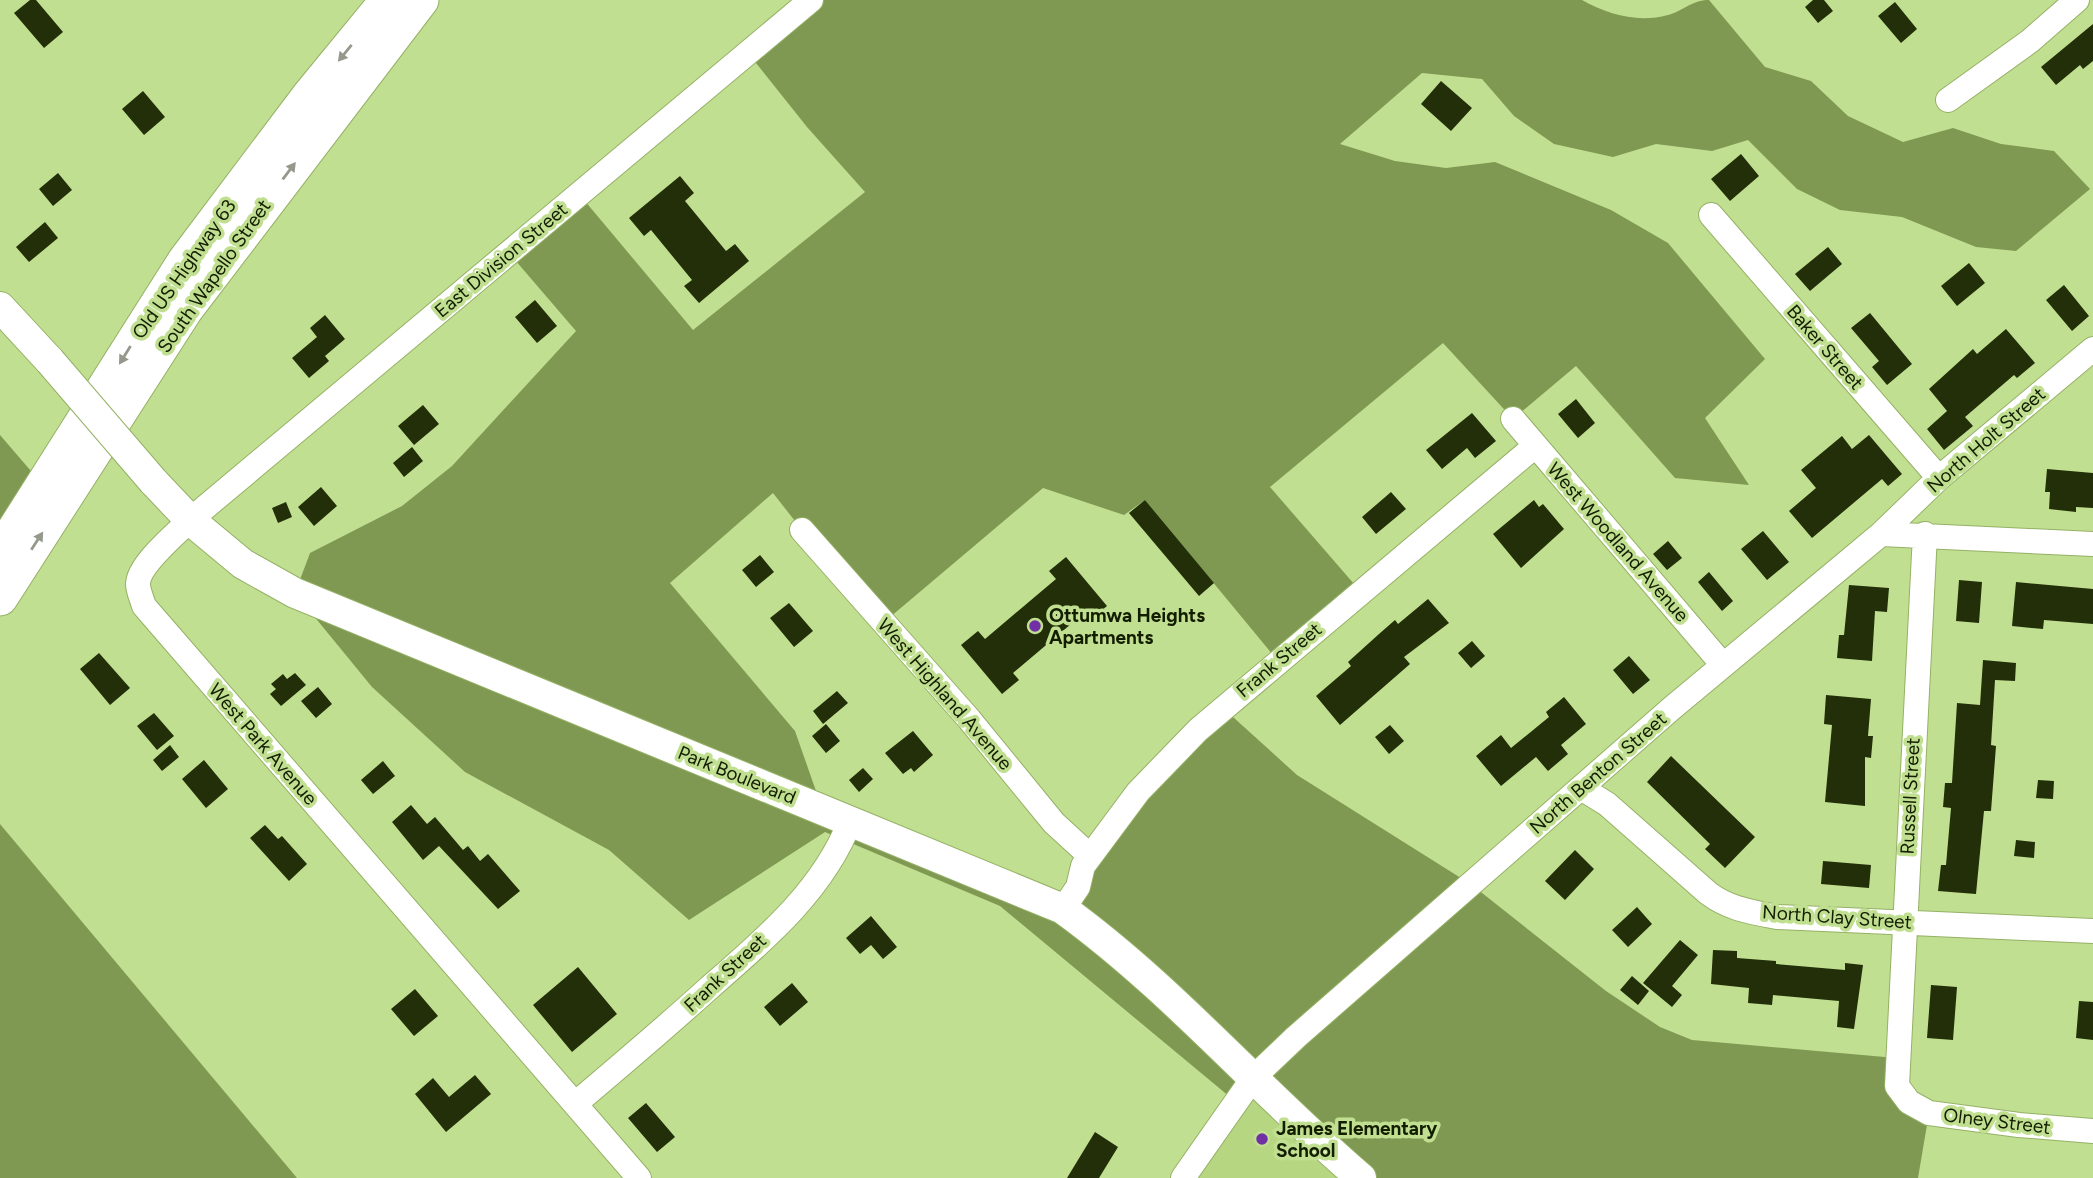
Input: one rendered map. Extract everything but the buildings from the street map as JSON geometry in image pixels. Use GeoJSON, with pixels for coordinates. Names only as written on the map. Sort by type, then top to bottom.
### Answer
{"type":"FeatureCollection","features":[{"type":"Feature","properties":{"kind":"highway","name":"Old US Highway 63"},"geometry":{"type":"LineString","coordinates":[[0,552],[185,261],[310,95],[388,0]]}},
{"type":"Feature","properties":{"kind":"highway","name":"South Wapello Street"},"geometry":{"type":"LineString","coordinates":[[0,598],[185,310],[421,0]]}},
{"type":"Feature","properties":{"kind":"main road"},"geometry":{"type":"LineString","coordinates":[[0,307],[190,520]]}},
{"type":"Feature","properties":{"kind":"main road","name":"Park Boulevard"},"geometry":{"type":"LineString","coordinates":[[190,520],[243,564],[295,593],[1063,909],[1113,946],[1297,1124],[1361,1178]]}},
{"type":"Feature","properties":{"kind":"street","name":"East Division Street"},"geometry":{"type":"LineString","coordinates":[[190,520],[811,0]]}},
{"type":"Feature","properties":{"kind":"street"},"geometry":{"type":"LineString","coordinates":[[1948,100],[2030,41],[2077,0]]}},
{"type":"Feature","properties":{"kind":"street","name":"Baker Street"},"geometry":{"type":"LineString","coordinates":[[1711,215],[1939,478]]}},
{"type":"Feature","properties":{"kind":"street","name":"North Holt Street"},"geometry":{"type":"LineString","coordinates":[[1881,534],[1939,478],[2093,349]]}},
{"type":"Feature","properties":{"kind":"street","name":"West Woodland Avenue"},"geometry":{"type":"LineString","coordinates":[[1513,419],[1723,665]]}},
{"type":"Feature","properties":{"kind":"street","name":"Frank Street"},"geometry":{"type":"LineString","coordinates":[[1063,909],[1078,887],[1083,866],[1138,792],[1198,730],[1535,446]]}},
{"type":"Feature","properties":{"kind":"street","name":"West Park Avenue"},"geometry":{"type":"LineString","coordinates":[[190,520],[141,573],[138,584],[144,606],[639,1178]]}},
{"type":"Feature","properties":{"kind":"street","name":"West Highland Avenue"},"geometry":{"type":"LineString","coordinates":[[802,530],[968,719],[1054,823],[1090,856]]}},
{"type":"Feature","properties":{"kind":"street"},"geometry":{"type":"LineString","coordinates":[[1881,534],[2093,544]]}},
{"type":"Feature","properties":{"kind":"street","name":"North Benton Street"},"geometry":{"type":"LineString","coordinates":[[1183,1178],[1253,1079],[1296,1037],[1723,665],[1881,534]]}},
{"type":"Feature","properties":{"kind":"street","name":"Russell Street"},"geometry":{"type":"LineString","coordinates":[[1896,1058],[1924,534]]}},
{"type":"Feature","properties":{"kind":"street","name":"North Clay Street"},"geometry":{"type":"LineString","coordinates":[[1581,788],[1606,804],[1725,905],[1777,916],[2093,931]]}},
{"type":"Feature","properties":{"kind":"street","name":"Frank Street"},"geometry":{"type":"LineString","coordinates":[[575,1104],[715,983],[792,909],[821,877],[840,846],[850,821]]}},
{"type":"Feature","properties":{"kind":"street","name":"Olney Street"},"geometry":{"type":"LineString","coordinates":[[1896,1058],[1897,1086],[1909,1102],[1929,1113],[2093,1130]]}},
{"type":"Feature","properties":{"kind":"shaded area"},"geometry":{"type":"Polygon","coordinates":[[[811,0],[1582,0],[1613,13],[1646,18],[1668,15],[1709,0],[1765,67],[1811,81],[1848,116],[1903,142],[1953,128],[2001,144],[2054,151],[2090,189],[2016,251],[1976,247],[1902,217],[1840,210],[1797,189],[1748,140],[1712,151],[1656,144],[1613,157],[1554,144],[1514,116],[1482,79],[1422,73],[1340,144],[1395,161],[1446,168],[1495,162],[1611,210],[1668,243],[1765,359],[1705,418],[1749,485],[1675,478],[1576,366],[1513,419],[1443,343],[1270,487],[1361,592],[1278,661],[1145,500],[1124,515],[1043,488],[883,623],[773,493],[670,583],[795,731],[823,811],[1063,909],[1083,866],[1223,708],[1297,775],[1472,885],[1606,991],[1660,1027],[1692,1040],[1896,1058],[1897,1086],[1929,1113],[1918,1178],[1361,1178],[1253,1079],[1236,1102],[1000,906],[825,832],[689,920],[609,850],[465,772],[372,687],[295,593],[310,553],[402,506],[452,466],[576,331],[509,253],[579,194],[693,330],[865,192],[807,127],[748,53],[811,0]]]}},
{"type":"Feature","properties":{"kind":"shaded area"},"geometry":{"type":"Polygon","coordinates":[[[0,435],[43,485],[0,553],[0,435]]]}},
{"type":"Feature","properties":{"kind":"shaded area"},"geometry":{"type":"Polygon","coordinates":[[[0,824],[297,1178],[0,1178],[0,824]]]}},
{"type":"Feature","properties":{"kind":"shaded area","name":"James Elementary School"},"geometry":{"type":"Polygon","coordinates":[[[1253,1078],[1361,1178],[1183,1178],[1253,1078]]]}},
{"type":"Feature","properties":{"kind":"place","name":"Ottumwa Heights Apartments"},"geometry":{"type":"Point","coordinates":[1035,626]}},
{"type":"Feature","properties":{"kind":"place","name":"James Elementary School"},"geometry":{"type":"Point","coordinates":[1262,1139]}}]}
